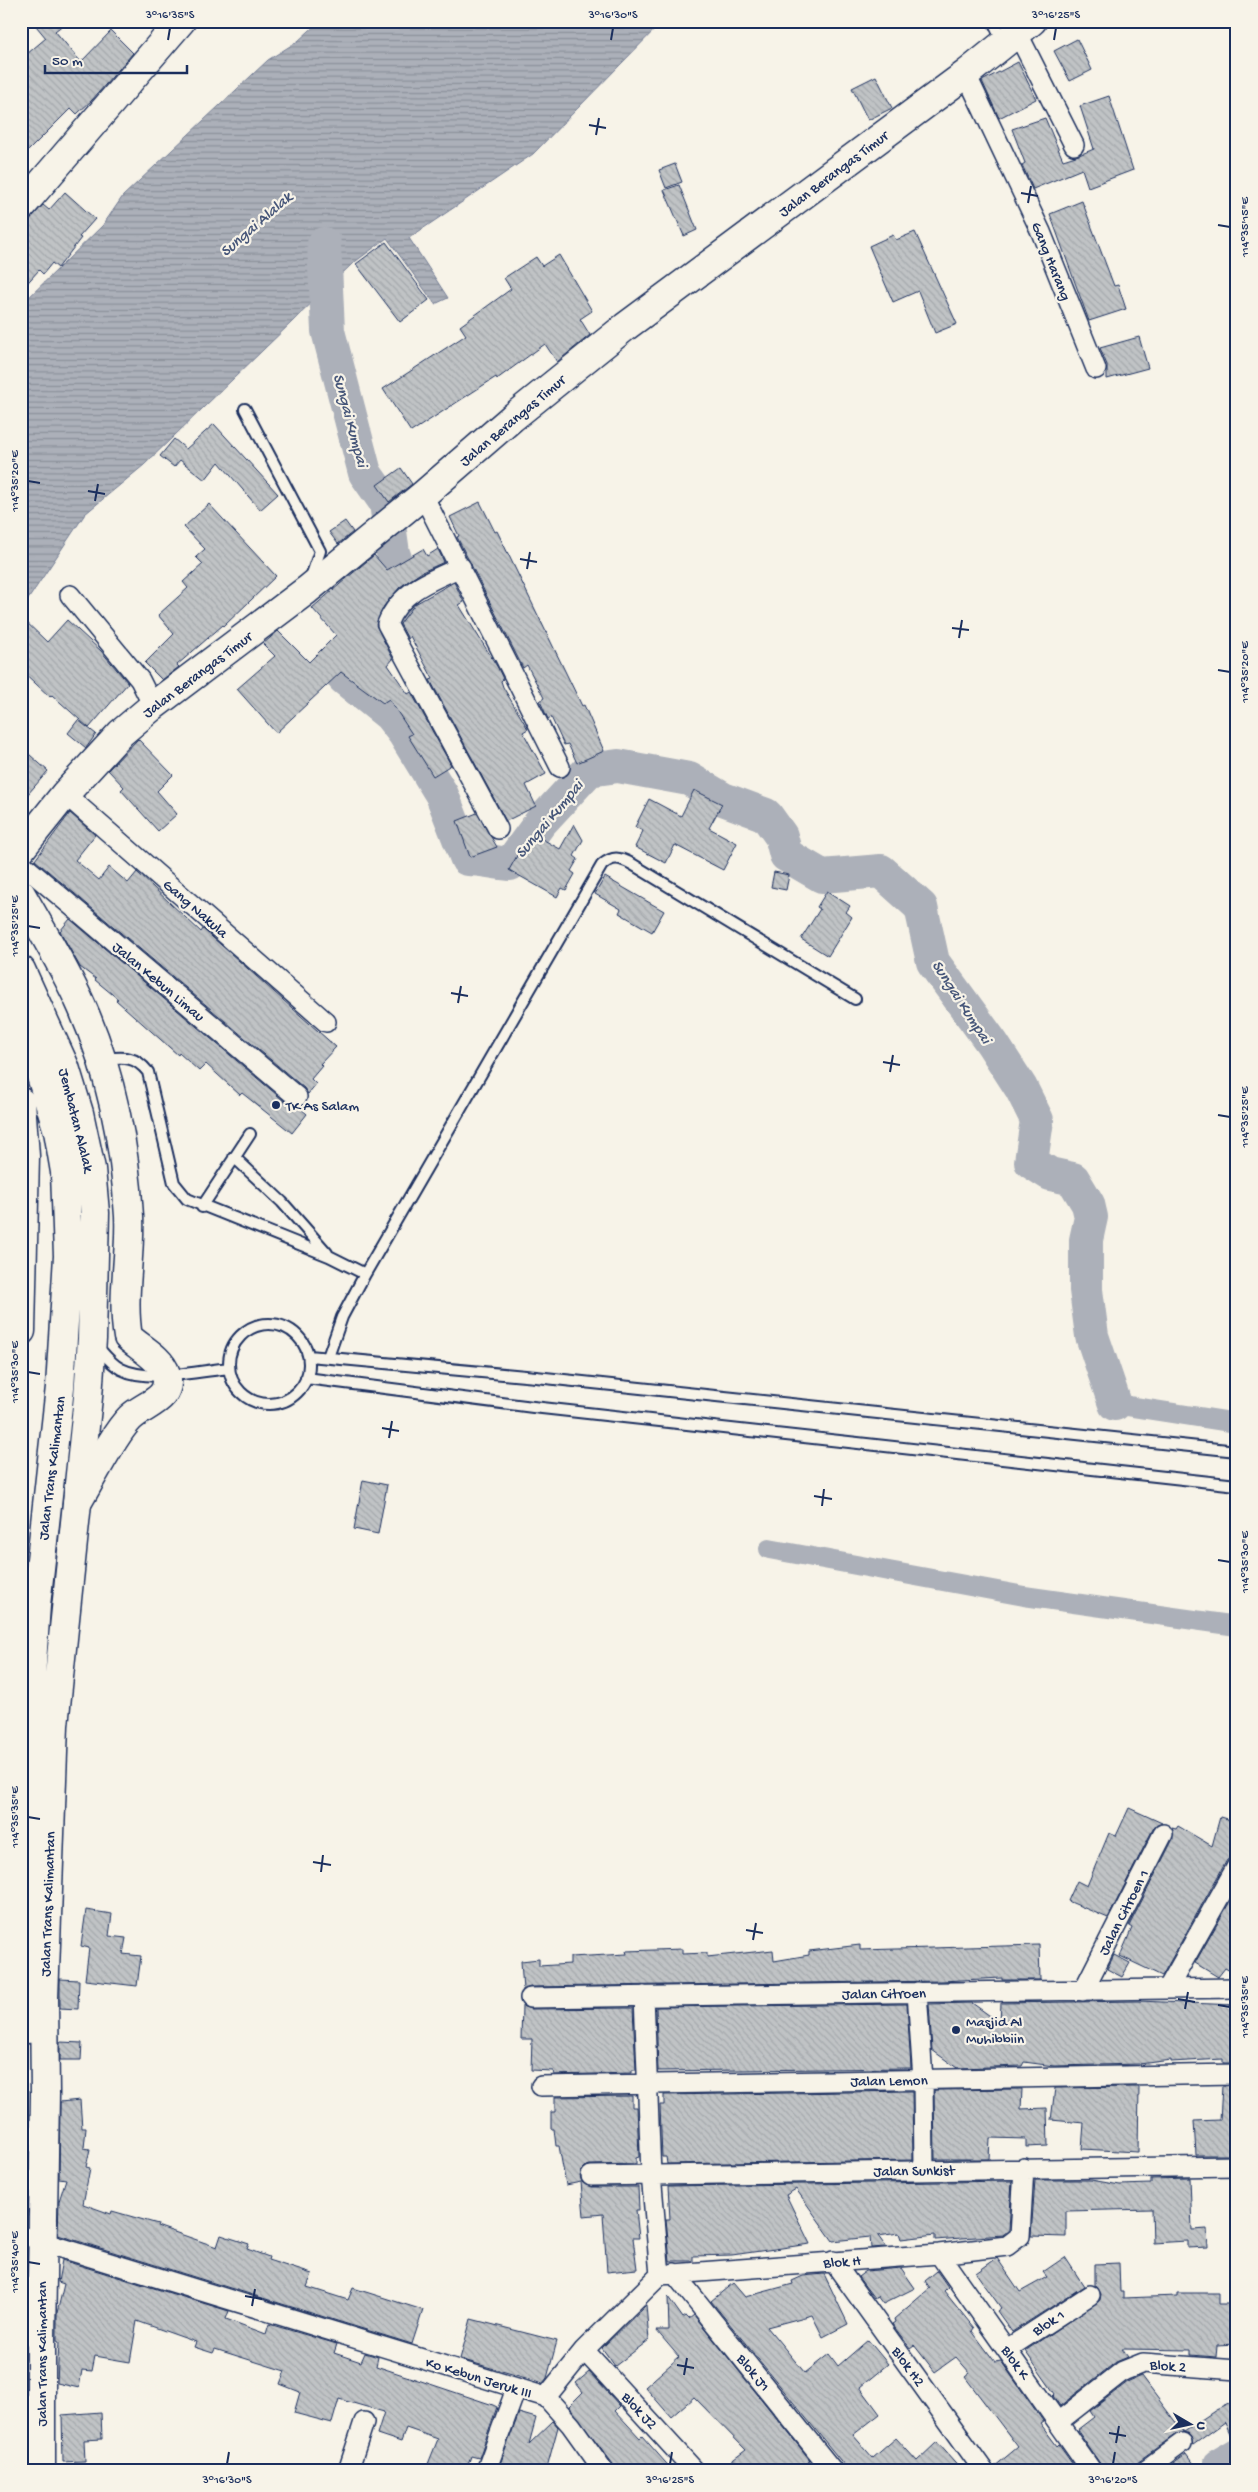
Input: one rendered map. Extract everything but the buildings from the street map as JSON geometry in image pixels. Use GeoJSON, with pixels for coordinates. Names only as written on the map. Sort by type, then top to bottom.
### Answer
{"type":"FeatureCollection","features":[{"type":"Feature","properties":{"kind":"main road"},"geometry":{"type":"LineString","coordinates":[[21,206],[181,21]]}},
{"type":"Feature","properties":{"kind":"main road","name":"Jalan Berangas Timur"},"geometry":{"type":"LineString","coordinates":[[21,849],[65,794],[121,733],[153,706],[307,590],[423,495],[512,418],[625,327],[966,74],[1011,30]]}},
{"type":"Feature","properties":{"kind":"main road"},"geometry":{"type":"LineString","coordinates":[[21,894],[40,924],[83,1008],[109,1082],[126,1174],[129,1219],[124,1316],[128,1337],[163,1366],[167,1385],[163,1395],[130,1418],[77,1503]]}},
{"type":"Feature","properties":{"kind":"main road","name":"Jembatan Alalak"},"geometry":{"type":"LineString","coordinates":[[21,970],[64,1067],[79,1114],[92,1169],[95,1212],[93,1309]]}},
{"type":"Feature","properties":{"kind":"main road","name":"Jembatan Alalak"},"geometry":{"type":"LineString","coordinates":[[21,1025],[40,1073],[58,1131],[65,1172],[68,1256],[65,1305]]}},
{"type":"Feature","properties":{"kind":"main road"},"geometry":{"type":"LineString","coordinates":[[21,1102],[25,1156],[21,1331]]}},
{"type":"Feature","properties":{"kind":"main road","name":"Jalan Trans Kalimantan"},"geometry":{"type":"LineString","coordinates":[[26,2471],[28,2327],[34,2285],[30,2238],[31,2085],[25,1998],[24,1739],[26,1677],[36,1605],[60,1387],[65,1305]]}},
{"type":"Feature","properties":{"kind":"main road","name":"Jalan Trans Kalimantan"},"geometry":{"type":"LineString","coordinates":[[30,2238],[45,2094],[44,1998],[54,1725],[77,1503],[93,1309]]}},
{"type":"Feature","properties":{"kind":"main road","name":"Jalan Trans Kalimantan"},"geometry":{"type":"LineString","coordinates":[[28,2327],[41,2471]]}},
{"type":"Feature","properties":{"kind":"street"},"geometry":{"type":"LineString","coordinates":[[1011,30],[1074,145]]}},
{"type":"Feature","properties":{"kind":"street","name":"Gang Harang"},"geometry":{"type":"LineString","coordinates":[[966,74],[1041,232],[1096,369]]}},
{"type":"Feature","properties":{"kind":"street"},"geometry":{"type":"LineString","coordinates":[[423,495],[461,567],[560,767]]}},
{"type":"Feature","properties":{"kind":"street"},"geometry":{"type":"LineString","coordinates":[[461,567],[418,587],[398,604],[387,624],[498,828]]}},
{"type":"Feature","properties":{"kind":"street"},"geometry":{"type":"LineString","coordinates":[[70,595],[140,680],[153,706]]}},
{"type":"Feature","properties":{"kind":"street","name":"Gang Nakula"},"geometry":{"type":"LineString","coordinates":[[65,794],[326,1022]]}},
{"type":"Feature","properties":{"kind":"street","name":"Jalan Kebun Limau"},"geometry":{"type":"LineString","coordinates":[[21,863],[297,1097]]}},
{"type":"Feature","properties":{"kind":"street","name":"Jalan Citroen 1"},"geometry":{"type":"LineString","coordinates":[[1083,1991],[1163,1834]]}},
{"type":"Feature","properties":{"kind":"street"},"geometry":{"type":"LineString","coordinates":[[1168,1988],[1237,1866]]}},
{"type":"Feature","properties":{"kind":"street","name":"Jalan Citroen"},"geometry":{"type":"LineString","coordinates":[[530,1998],[1237,1988]]}},
{"type":"Feature","properties":{"kind":"street"},"geometry":{"type":"LineString","coordinates":[[917,1992],[923,2080],[924,2170]]}},
{"type":"Feature","properties":{"kind":"street"},"geometry":{"type":"LineString","coordinates":[[644,1996],[651,2174],[667,2274]]}},
{"type":"Feature","properties":{"kind":"street","name":"Jalan Lemon"},"geometry":{"type":"LineString","coordinates":[[541,2086],[1237,2074]]}},
{"type":"Feature","properties":{"kind":"street","name":"Jalan Sunkist"},"geometry":{"type":"LineString","coordinates":[[591,2176],[1237,2166]]}},
{"type":"Feature","properties":{"kind":"street","name":"Blok H"},"geometry":{"type":"LineString","coordinates":[[667,2274],[939,2254],[1007,2246],[1020,2236],[1024,2168]]}},
{"type":"Feature","properties":{"kind":"street","name":"Ko Kebun Jeruk III"},"geometry":{"type":"LineString","coordinates":[[30,2238],[546,2397],[584,2350],[667,2274]]}},
{"type":"Feature","properties":{"kind":"street","name":"Blok K"},"geometry":{"type":"LineString","coordinates":[[939,2254],[1092,2471]]}},
{"type":"Feature","properties":{"kind":"street","name":"Blok H2"},"geometry":{"type":"LineString","coordinates":[[834,2261],[984,2471]]}},
{"type":"Feature","properties":{"kind":"street","name":"Blok J1"},"geometry":{"type":"LineString","coordinates":[[667,2274],[834,2471]]}},
{"type":"Feature","properties":{"kind":"street","name":"Blok 1"},"geometry":{"type":"LineString","coordinates":[[1007,2349],[1090,2295]]}},
{"type":"Feature","properties":{"kind":"street","name":"Blok J2"},"geometry":{"type":"LineString","coordinates":[[584,2350],[695,2471]]}},
{"type":"Feature","properties":{"kind":"street","name":"Blok 2"},"geometry":{"type":"LineString","coordinates":[[1058,2422],[1123,2371],[1143,2363],[1236,2370]]}},
{"type":"Feature","properties":{"kind":"street"},"geometry":{"type":"LineString","coordinates":[[486,2471],[516,2389]]}},
{"type":"Feature","properties":{"kind":"street"},"geometry":{"type":"LineString","coordinates":[[546,2397],[572,2425],[604,2471]]}},
{"type":"Feature","properties":{"kind":"street"},"geometry":{"type":"LineString","coordinates":[[348,2471],[364,2422]]}},
{"type":"Feature","properties":{"kind":"street"},"geometry":{"type":"LineString","coordinates":[[1144,2471],[1182,2443]]}},
{"type":"Feature","properties":{"kind":"lane"},"geometry":{"type":"LineString","coordinates":[[245,409],[320,551],[307,590]]}},
{"type":"Feature","properties":{"kind":"lane"},"geometry":{"type":"LineString","coordinates":[[328,1358],[342,1317],[365,1274],[602,866],[607,861],[621,858],[632,864],[855,1000]]}},
{"type":"Feature","properties":{"kind":"lane"},"geometry":{"type":"LineString","coordinates":[[100,1059],[131,1058],[141,1062],[148,1072],[174,1183],[187,1199],[202,1207],[329,1256],[365,1274]]}},
{"type":"Feature","properties":{"kind":"lane"},"geometry":{"type":"LineString","coordinates":[[202,1207],[250,1134]]}},
{"type":"Feature","properties":{"kind":"lane"},"geometry":{"type":"LineString","coordinates":[[234,1157],[282,1202],[329,1256]]}},
{"type":"Feature","properties":{"kind":"lane"},"geometry":{"type":"LineString","coordinates":[[274,1323],[290,1328],[302,1339],[309,1356],[310,1369],[306,1378],[294,1396],[280,1403],[264,1404],[249,1399],[237,1389],[229,1368],[229,1358],[234,1344],[244,1331],[258,1324],[274,1323]]}},
{"type":"Feature","properties":{"kind":"lane"},"geometry":{"type":"LineString","coordinates":[[92,1339],[109,1361],[135,1374],[166,1375],[229,1368]]}},
{"type":"Feature","properties":{"kind":"lane"},"geometry":{"type":"LineString","coordinates":[[309,1356],[536,1377],[1237,1451]]}},
{"type":"Feature","properties":{"kind":"lane"},"geometry":{"type":"LineString","coordinates":[[306,1378],[533,1406],[1237,1485]]}},
{"type":"Feature","properties":{"kind":"water","name":"Sungai Alalak"},"geometry":{"type":"Polygon","coordinates":[[[320,21],[663,21],[533,154],[409,238],[448,298],[435,304],[387,238],[352,264],[144,465],[85,514],[21,610],[21,305],[103,225],[123,196],[268,60],[298,41],[320,21]]]}},
{"type":"Feature","properties":{"kind":"waterway","name":"Sungai Kumpai"},"geometry":{"type":"LineString","coordinates":[[324,244],[328,331],[365,473],[386,503],[393,553],[406,589],[351,662],[344,678],[390,715],[404,733],[442,795],[467,859],[510,864],[540,823],[589,770],[618,766],[689,779],[723,799],[766,815],[781,836],[786,855],[822,876],[881,871],[921,907],[933,962],[992,1043],[1021,1088],[1037,1120],[1031,1162],[1050,1174],[1073,1179],[1088,1204],[1091,1217],[1086,1240],[1086,1290],[1092,1336],[1115,1404]]}},
{"type":"Feature","properties":{"kind":"waterway","name":"Sungai Kumpai"},"geometry":{"type":"LineString","coordinates":[[1115,1404],[1237,1423]]}},
{"type":"Feature","properties":{"kind":"waterway"},"geometry":{"type":"LineString","coordinates":[[769,1549],[1024,1596],[1237,1626]]}},
{"type":"Feature","properties":{"kind":"waterway"},"geometry":{"type":"LineString","coordinates":[[1219,2471],[1213,2461],[1237,2447]]}},
{"type":"Feature","properties":{"kind":"place","name":"TK As Salam"},"geometry":{"type":"Point","coordinates":[276,1105]}},
{"type":"Feature","properties":{"kind":"place","name":"Masjid Al Muhibbiin"},"geometry":{"type":"Point","coordinates":[956,2030]}}]}
